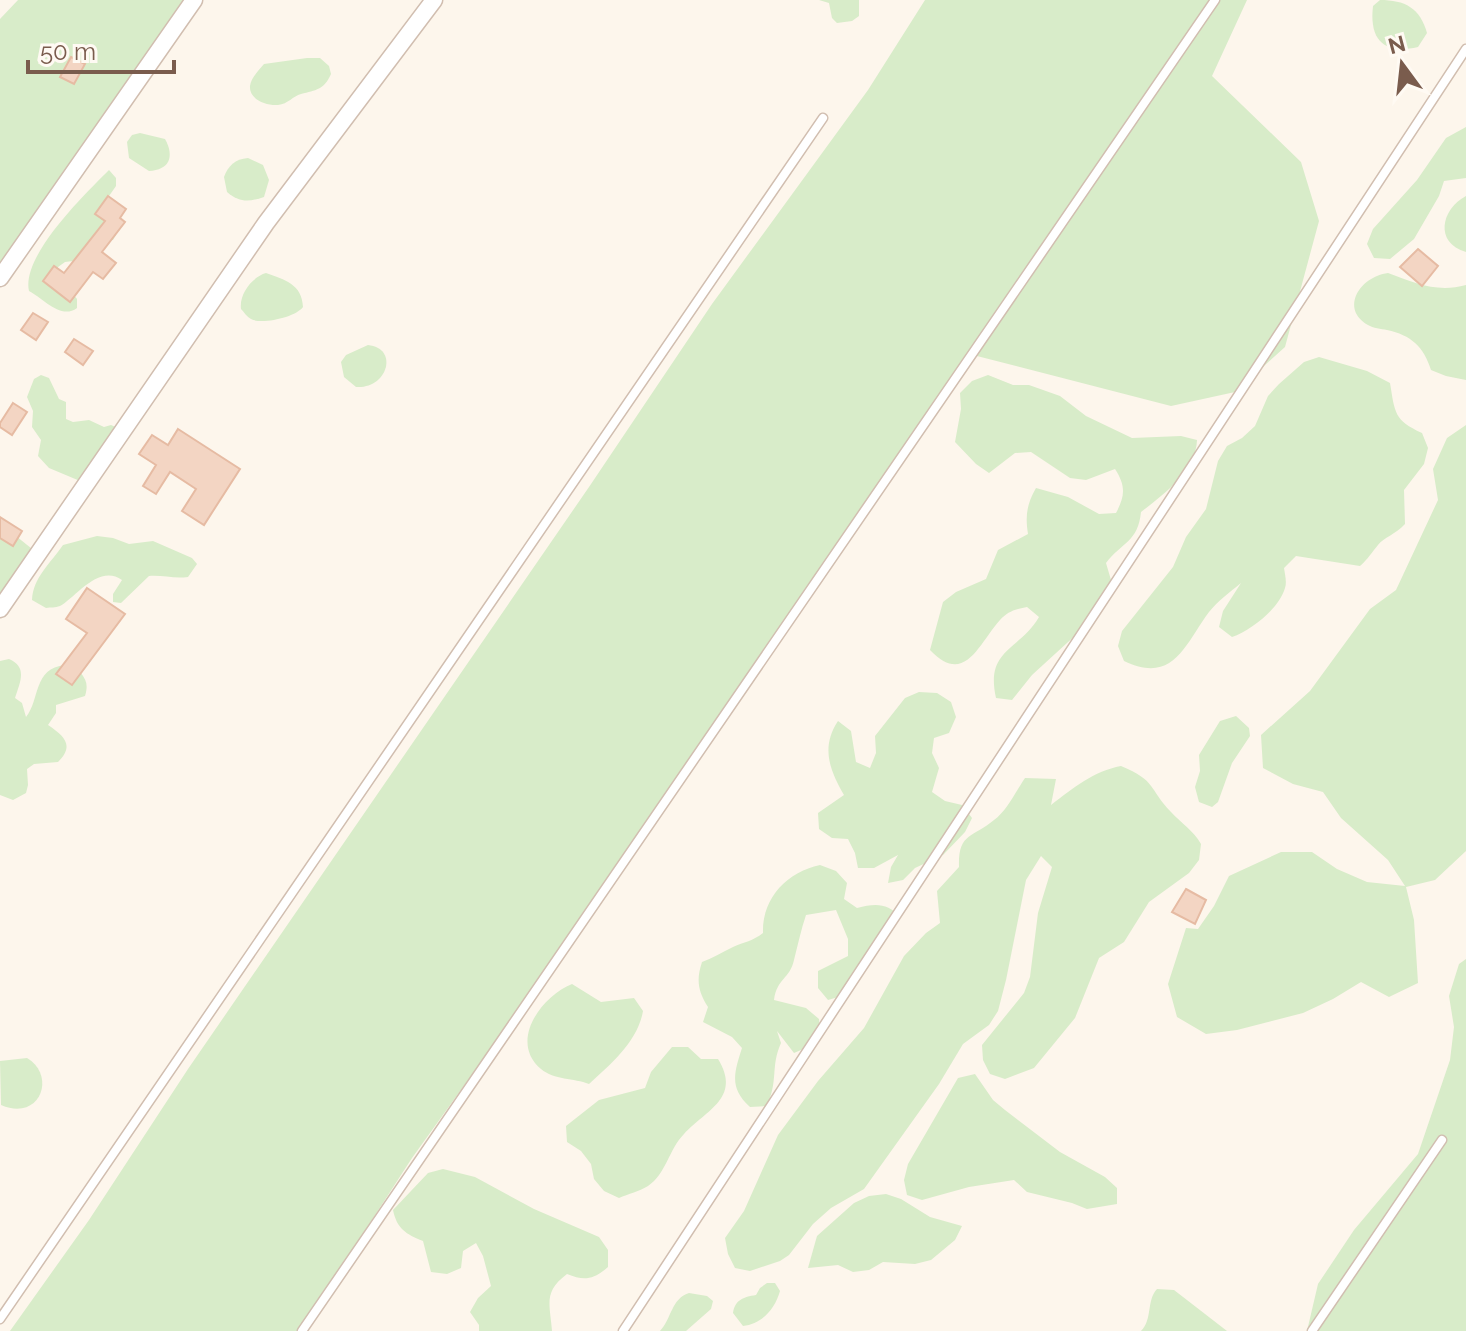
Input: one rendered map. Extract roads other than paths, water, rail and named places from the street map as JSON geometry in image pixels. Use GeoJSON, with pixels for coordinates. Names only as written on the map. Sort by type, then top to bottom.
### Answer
{"type":"FeatureCollection","features":[{"type":"Feature","properties":{"kind":"street"},"geometry":{"type":"LineString","coordinates":[[0,278],[194,0]]}},
{"type":"Feature","properties":{"kind":"street"},"geometry":{"type":"LineString","coordinates":[[0,609],[266,223],[434,0]]}},
{"type":"Feature","properties":{"kind":"lane"},"geometry":{"type":"LineString","coordinates":[[302,1331],[1215,0]]}},
{"type":"Feature","properties":{"kind":"lane"},"geometry":{"type":"LineString","coordinates":[[623,1331],[1466,49]]}},
{"type":"Feature","properties":{"kind":"lane"},"geometry":{"type":"LineString","coordinates":[[0,1319],[823,118]]}},
{"type":"Feature","properties":{"kind":"lane"},"geometry":{"type":"LineString","coordinates":[[1312,1331],[1442,1140]]}}]}
